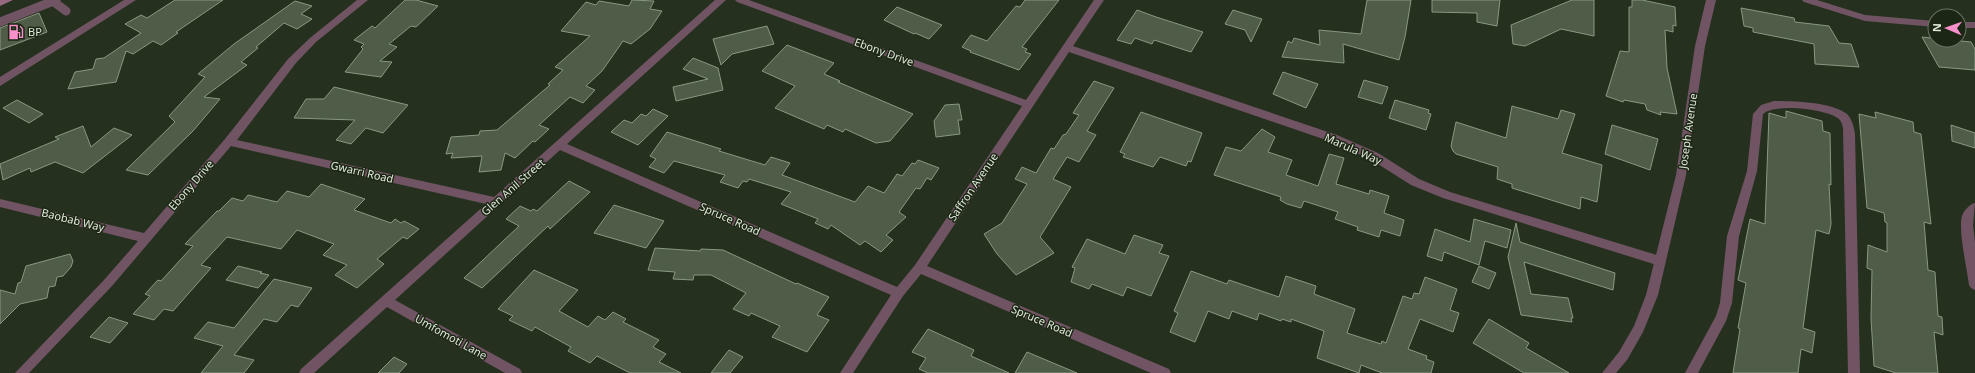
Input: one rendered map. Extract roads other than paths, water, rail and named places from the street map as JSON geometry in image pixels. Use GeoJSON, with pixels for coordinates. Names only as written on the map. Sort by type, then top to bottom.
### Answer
{"type":"FeatureCollection","features":[{"type":"Feature","properties":{"kind":"main road"},"geometry":{"type":"LineString","coordinates":[[0,3],[8,0]]}},
{"type":"Feature","properties":{"kind":"street"},"geometry":{"type":"LineString","coordinates":[[0,82],[131,0]]}},
{"type":"Feature","properties":{"kind":"street","name":"Ebony Drive"},"geometry":{"type":"LineString","coordinates":[[21,373],[108,282],[229,142],[292,61],[314,40],[363,0]]}},
{"type":"Feature","properties":{"kind":"street","name":"Glen Anil Street"},"geometry":{"type":"LineString","coordinates":[[305,373],[496,202],[561,146],[721,0]]}},
{"type":"Feature","properties":{"kind":"street","name":"Ebony Drive"},"geometry":{"type":"LineString","coordinates":[[740,0],[1029,105]]}},
{"type":"Feature","properties":{"kind":"street","name":"Saffron Avenue"},"geometry":{"type":"LineString","coordinates":[[846,373],[899,293],[919,268],[1099,0]]}},
{"type":"Feature","properties":{"kind":"street","name":"Joseph Avenue"},"geometry":{"type":"LineString","coordinates":[[1608,373],[1623,356],[1639,328],[1652,295],[1681,175],[1700,46],[1711,0]]}},
{"type":"Feature","properties":{"kind":"street"},"geometry":{"type":"LineString","coordinates":[[1808,0],[1864,18],[1927,23]]}},
{"type":"Feature","properties":{"kind":"street","name":"Marula Way"},"geometry":{"type":"LineString","coordinates":[[1067,48],[1333,138],[1374,156],[1415,182],[1447,195],[1660,261]]}},
{"type":"Feature","properties":{"kind":"street"},"geometry":{"type":"LineString","coordinates":[[1691,373],[1722,317],[1726,303],[1733,236],[1752,171],[1758,114],[1761,109],[1766,106],[1784,105],[1837,114],[1845,119],[1850,134],[1854,373]]}},
{"type":"Feature","properties":{"kind":"street","name":"Gwarri Road"},"geometry":{"type":"LineString","coordinates":[[229,142],[496,202]]}},
{"type":"Feature","properties":{"kind":"street","name":"Spruce Road"},"geometry":{"type":"LineString","coordinates":[[561,146],[899,293]]}},
{"type":"Feature","properties":{"kind":"street","name":"Baobab Way"},"geometry":{"type":"LineString","coordinates":[[0,203],[146,238]]}},
{"type":"Feature","properties":{"kind":"street"},"geometry":{"type":"LineString","coordinates":[[1975,207],[1968,215],[1975,285]]}},
{"type":"Feature","properties":{"kind":"street","name":"Spruce Road"},"geometry":{"type":"LineString","coordinates":[[919,268],[1161,372]]}},
{"type":"Feature","properties":{"kind":"street","name":"Umfomoti Lane"},"geometry":{"type":"LineString","coordinates":[[386,301],[516,373]]}},
{"type":"Feature","properties":{"kind":"lane"},"geometry":{"type":"LineString","coordinates":[[0,22],[55,1],[66,11]]}},
{"type":"Feature","properties":{"kind":"place","name":"BP"},"geometry":{"type":"Point","coordinates":[16,32]}}]}
